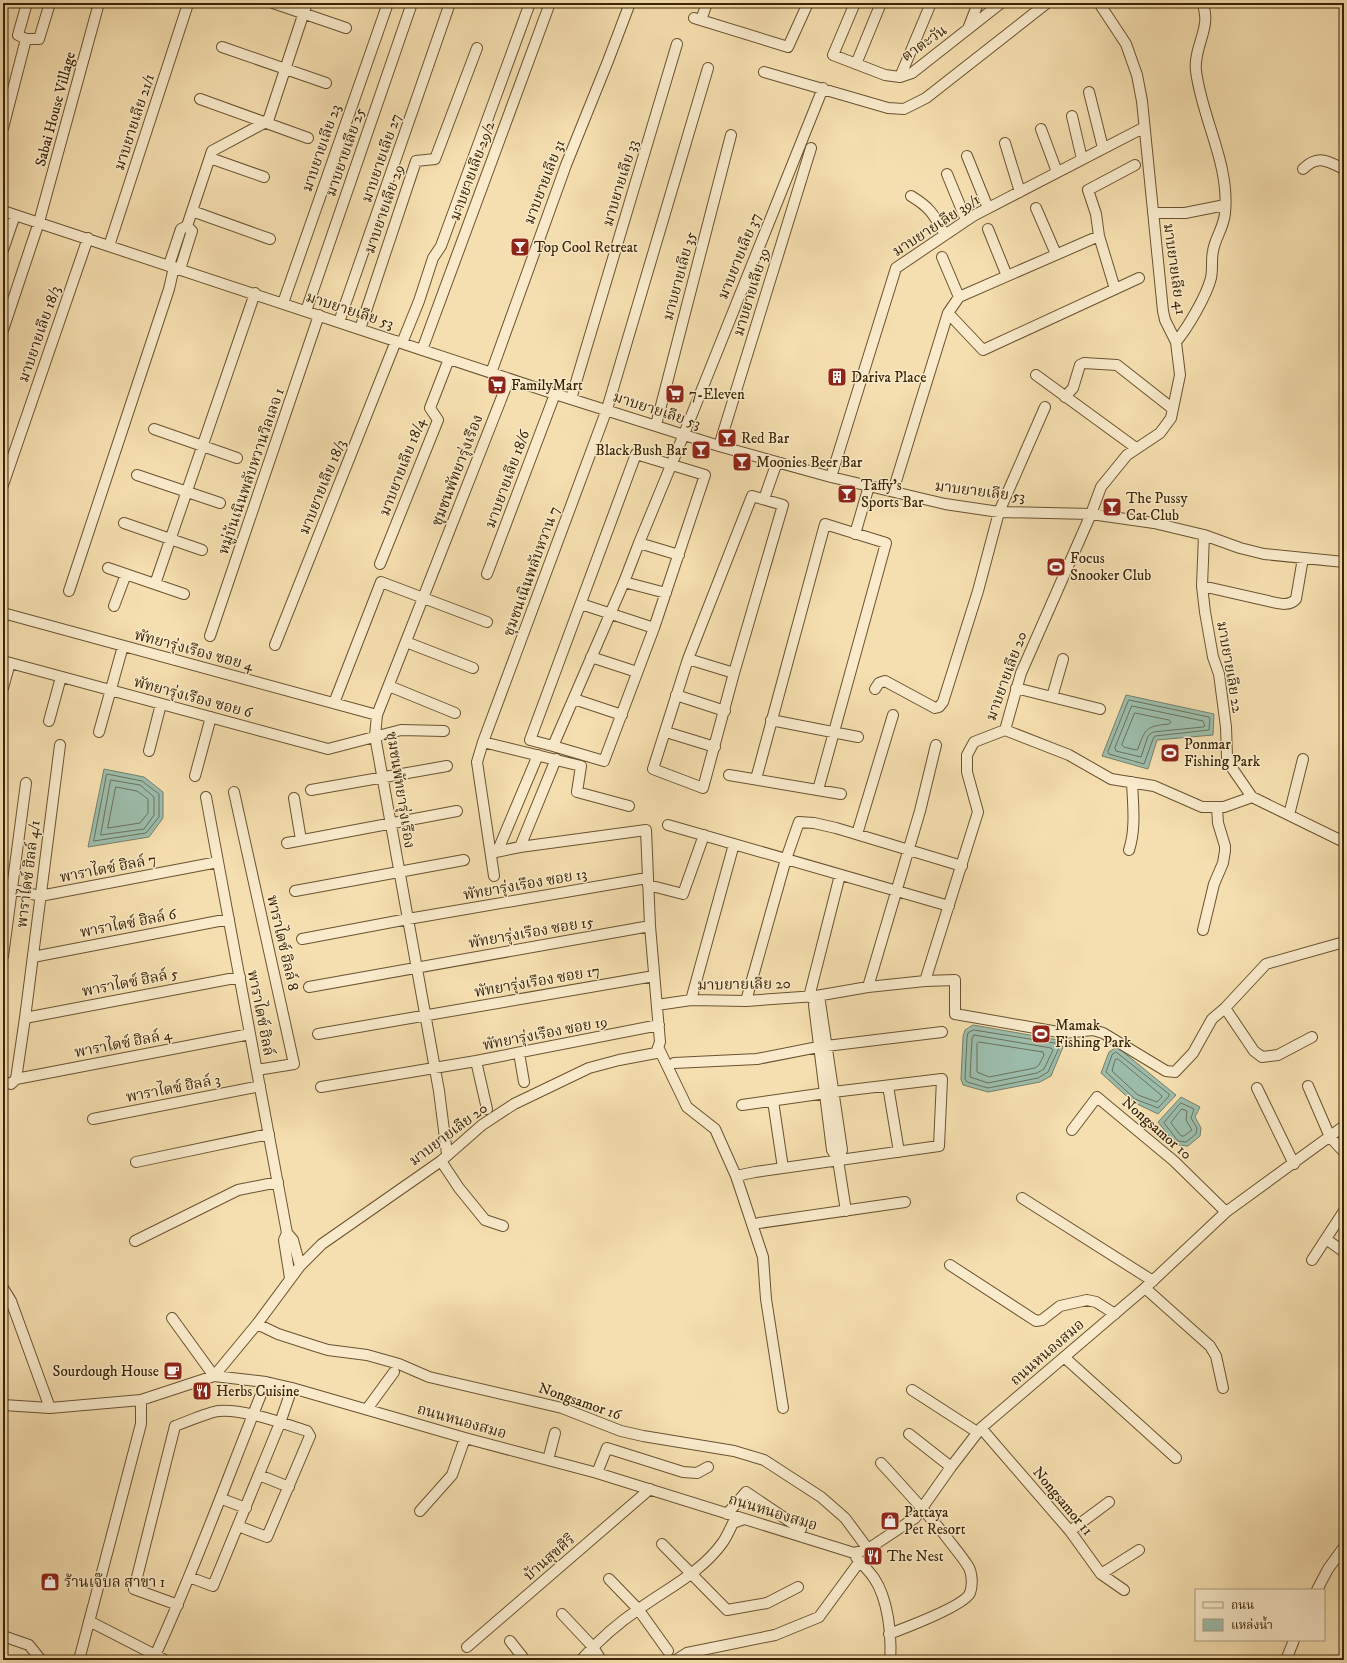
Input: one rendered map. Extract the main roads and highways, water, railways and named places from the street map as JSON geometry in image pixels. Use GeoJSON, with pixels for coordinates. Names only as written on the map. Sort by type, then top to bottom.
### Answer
{"type":"FeatureCollection","features":[{"type":"Feature","properties":{"kind":"water"},"geometry":{"type":"Polygon","coordinates":[[[1126,695],[1214,714],[1213,735],[1157,740],[1148,769],[1102,756],[1126,695]]]}},
{"type":"Feature","properties":{"kind":"water"},"geometry":{"type":"Polygon","coordinates":[[[104,769],[144,777],[163,792],[163,818],[149,837],[88,847],[104,769]]]}},
{"type":"Feature","properties":{"kind":"water"},"geometry":{"type":"Polygon","coordinates":[[[973,1025],[1058,1040],[1063,1047],[1051,1076],[1040,1082],[988,1092],[963,1085],[961,1079],[963,1037],[965,1030],[973,1025]]]}},
{"type":"Feature","properties":{"kind":"water"},"geometry":{"type":"Polygon","coordinates":[[[1117,1047],[1176,1095],[1158,1114],[1133,1102],[1101,1073],[1109,1052],[1117,1047]]]}},
{"type":"Feature","properties":{"kind":"water"},"geometry":{"type":"Polygon","coordinates":[[[1181,1097],[1200,1107],[1195,1117],[1201,1128],[1200,1136],[1188,1146],[1176,1145],[1158,1122],[1181,1097]]]}},
{"type":"Feature","properties":{"kind":"place","name":"Top Cool Retreat"},"geometry":{"type":"Point","coordinates":[520,247]}},
{"type":"Feature","properties":{"kind":"place","name":"Dariva Place"},"geometry":{"type":"Point","coordinates":[837,377]}},
{"type":"Feature","properties":{"kind":"place","name":"FamilyMart"},"geometry":{"type":"Point","coordinates":[497,385]}},
{"type":"Feature","properties":{"kind":"place","name":"7-Eleven"},"geometry":{"type":"Point","coordinates":[675,394]}},
{"type":"Feature","properties":{"kind":"place","name":"Red Bar"},"geometry":{"type":"Point","coordinates":[727,438]}},
{"type":"Feature","properties":{"kind":"place","name":"Black Bush Bar"},"geometry":{"type":"Point","coordinates":[701,450]}},
{"type":"Feature","properties":{"kind":"place","name":"Moonies Beer Bar"},"geometry":{"type":"Point","coordinates":[742,462]}},
{"type":"Feature","properties":{"kind":"place","name":"Taffy's Sports Bar"},"geometry":{"type":"Point","coordinates":[847,494]}},
{"type":"Feature","properties":{"kind":"place","name":"The Pussy Cat Club"},"geometry":{"type":"Point","coordinates":[1112,507]}},
{"type":"Feature","properties":{"kind":"place","name":"Focus Snooker Club"},"geometry":{"type":"Point","coordinates":[1056,567]}},
{"type":"Feature","properties":{"kind":"place","name":"Ponmar Fishing Park"},"geometry":{"type":"Point","coordinates":[1170,753]}},
{"type":"Feature","properties":{"kind":"place","name":"Mamak Fishing Park"},"geometry":{"type":"Point","coordinates":[1041,1034]}},
{"type":"Feature","properties":{"kind":"place","name":"Sourdough House"},"geometry":{"type":"Point","coordinates":[173,1371]}},
{"type":"Feature","properties":{"kind":"place","name":"Herbs Cuisine"},"geometry":{"type":"Point","coordinates":[202,1391]}},
{"type":"Feature","properties":{"kind":"place","name":"Pattaya Pet Resort"},"geometry":{"type":"Point","coordinates":[890,1521]}},
{"type":"Feature","properties":{"kind":"place","name":"The Nest"},"geometry":{"type":"Point","coordinates":[873,1556]}},
{"type":"Feature","properties":{"kind":"place","name":"ร้านเจ๊บล สาขา 1"},"geometry":{"type":"Point","coordinates":[50,1582]}}]}
